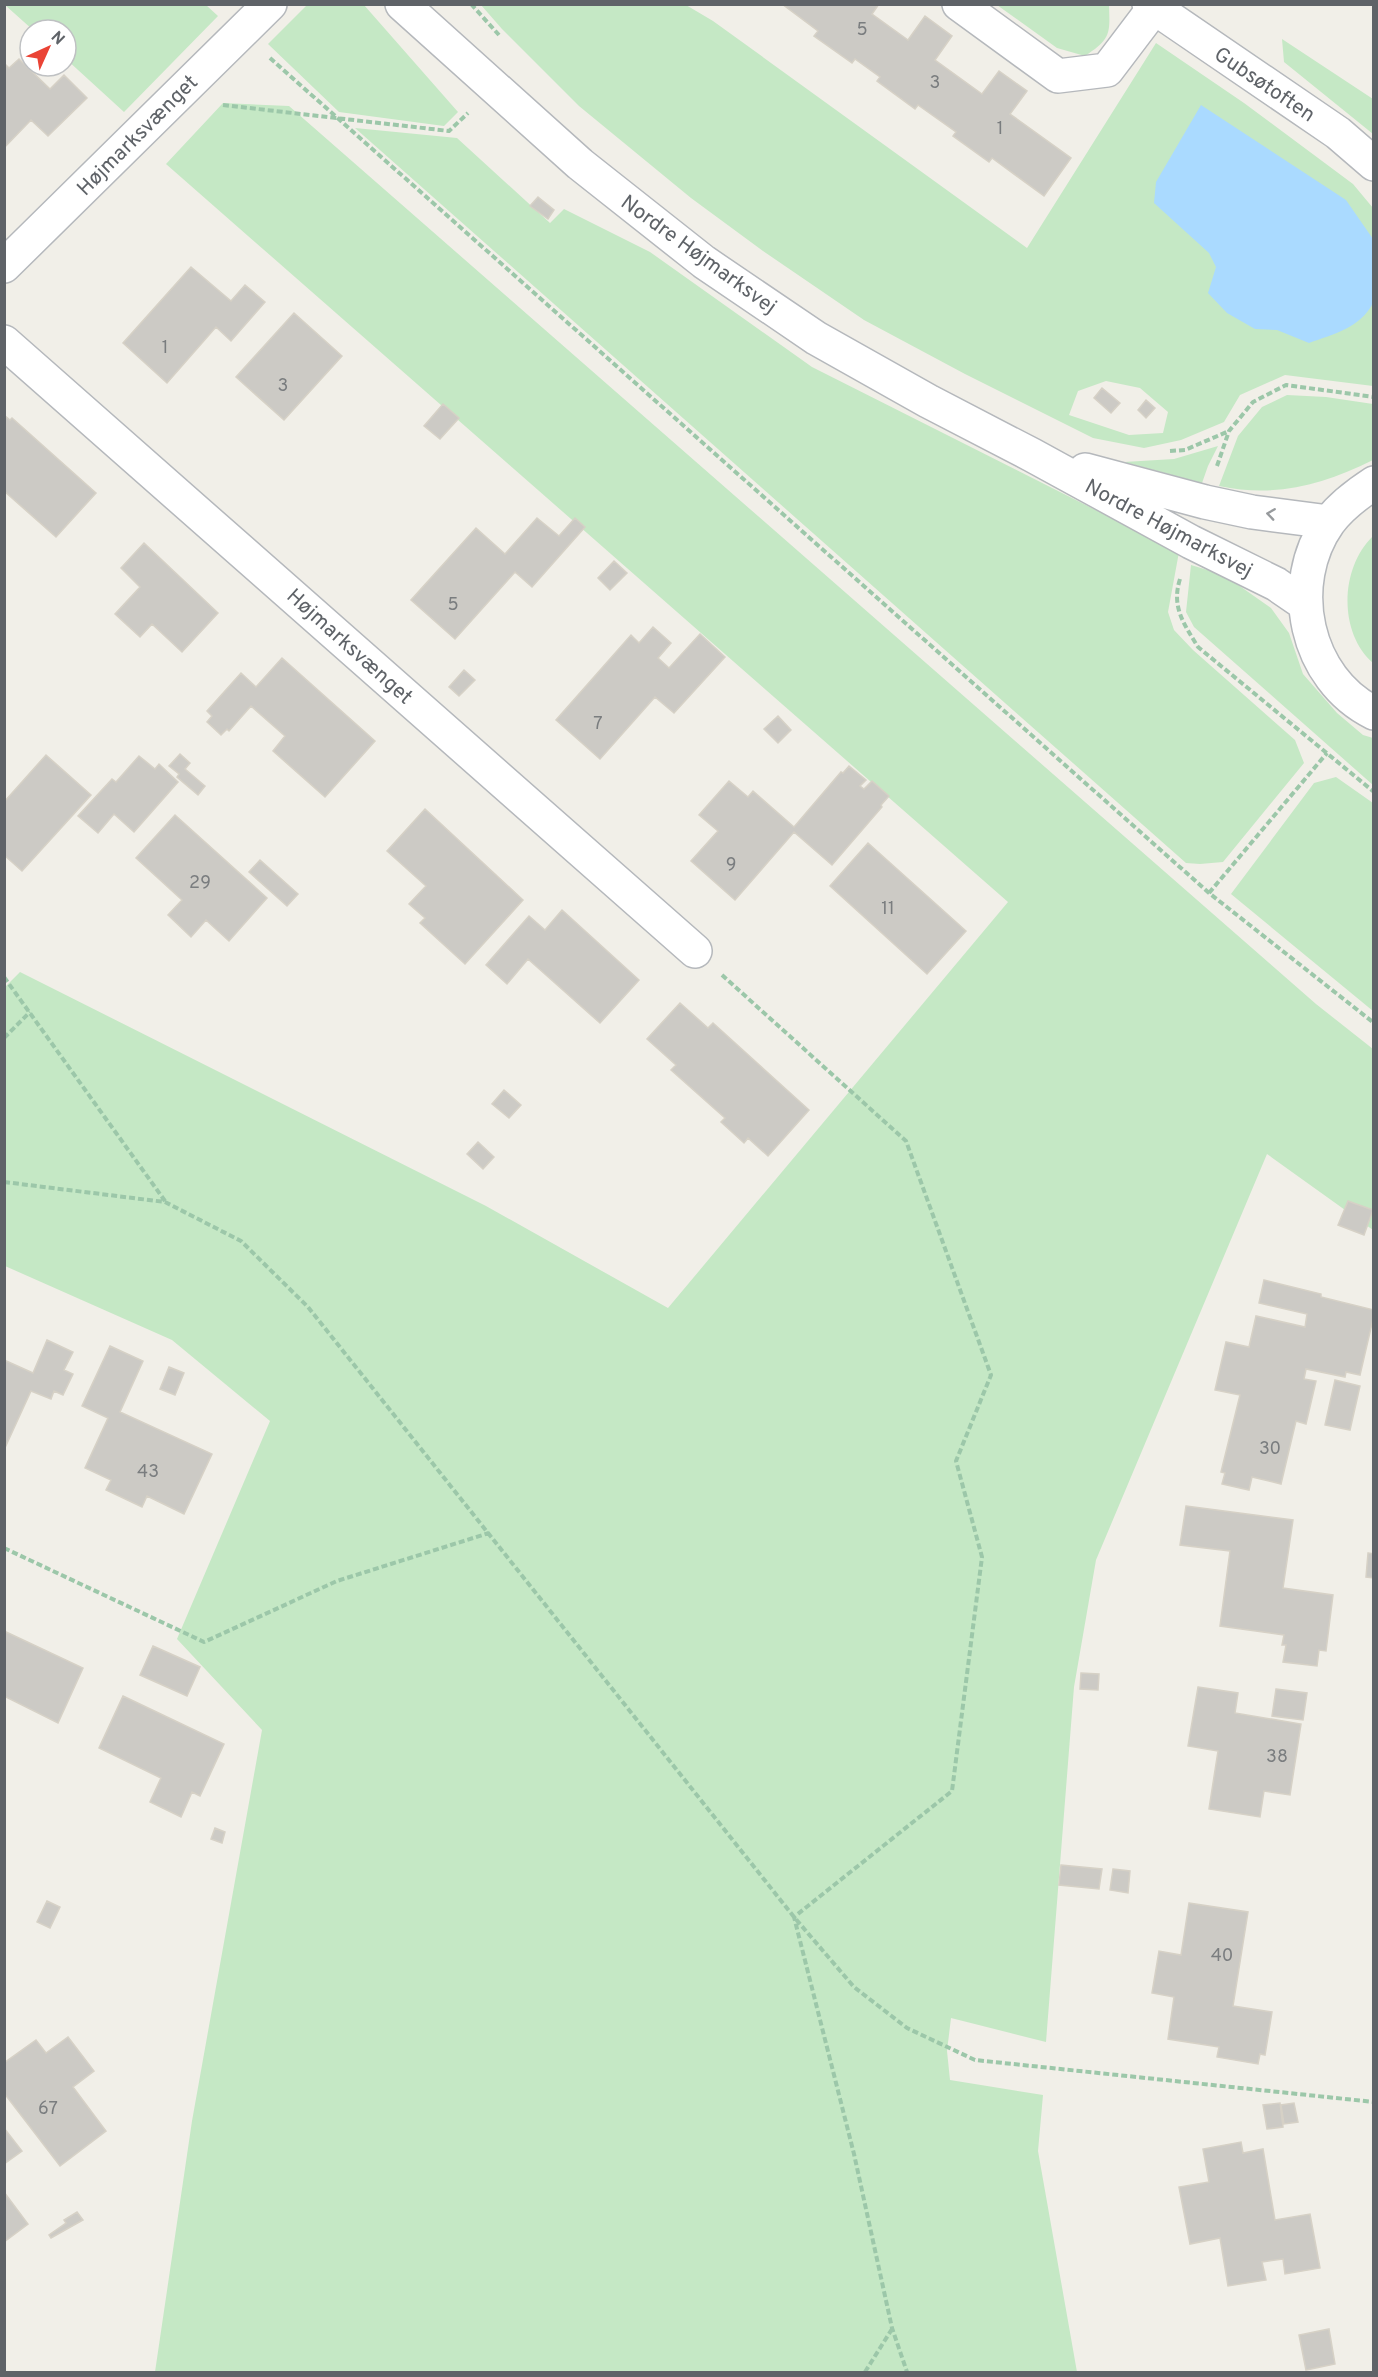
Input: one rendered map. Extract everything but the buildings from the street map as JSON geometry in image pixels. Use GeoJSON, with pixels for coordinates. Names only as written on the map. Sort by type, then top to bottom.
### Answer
{"type":"FeatureCollection","features":[{"type":"Feature","properties":{"kind":"street","name":"Højmarksvænget"},"geometry":{"type":"LineString","coordinates":[[4,266],[270,4]]}},
{"type":"Feature","properties":{"kind":"street","name":"Nordre Højmarksvej"},"geometry":{"type":"LineString","coordinates":[[402,4],[580,164],[704,262],[816,338],[928,401],[1191,542],[1276,584],[1305,604]]}},
{"type":"Feature","properties":{"kind":"street","name":"Gubsøtoften"},"geometry":{"type":"LineString","coordinates":[[959,4],[1058,76],[1107,70],[1151,6],[1338,133],[1374,164]]}},
{"type":"Feature","properties":{"kind":"street","name":"Højmarksvænget"},"geometry":{"type":"LineString","coordinates":[[4,342],[695,951]]}},
{"type":"Feature","properties":{"kind":"street","name":"Nordre Højmarksvej"},"geometry":{"type":"LineString","coordinates":[[1032,455],[1205,502],[1252,512],[1329,522]]}},
{"type":"Feature","properties":{"kind":"street"},"geometry":{"type":"LineString","coordinates":[[1374,483],[1349,500],[1329,522],[1315,547],[1307,575],[1305,604],[1310,634],[1322,663],[1340,688],[1364,708],[1374,713]]}},
{"type":"Feature","properties":{"kind":"path"},"geometry":{"type":"LineString","coordinates":[[471,4],[506,44]]}},
{"type":"Feature","properties":{"kind":"path"},"geometry":{"type":"LineString","coordinates":[[241,32],[1209,893],[1374,1023]]}},
{"type":"Feature","properties":{"kind":"path"},"geometry":{"type":"LineString","coordinates":[[186,87],[213,104],[449,131],[492,85]]}},
{"type":"Feature","properties":{"kind":"path"},"geometry":{"type":"LineString","coordinates":[[1164,452],[1185,450],[1229,431]]}},
{"type":"Feature","properties":{"kind":"path"},"geometry":{"type":"LineString","coordinates":[[1209,893],[1327,753]]}},
{"type":"Feature","properties":{"kind":"path"},"geometry":{"type":"LineString","coordinates":[[695,951],[906,1141],[991,1375],[956,1461],[982,1557],[952,1791],[794,1917]]}},
{"type":"Feature","properties":{"kind":"path"},"geometry":{"type":"LineString","coordinates":[[4,977],[165,1202]]}},
{"type":"Feature","properties":{"kind":"path"},"geometry":{"type":"LineString","coordinates":[[4,1038],[30,1012]]}},
{"type":"Feature","properties":{"kind":"path"},"geometry":{"type":"LineString","coordinates":[[4,1182],[165,1202],[241,1241],[308,1307],[794,1917],[854,1987],[907,2028],[975,2060],[1374,2102]]}},
{"type":"Feature","properties":{"kind":"path"},"geometry":{"type":"LineString","coordinates":[[4,1548],[204,1642],[337,1581],[489,1533]]}},
{"type":"Feature","properties":{"kind":"path"},"geometry":{"type":"LineString","coordinates":[[794,1917],[854,2154],[892,2328],[907,2373]]}},
{"type":"Feature","properties":{"kind":"path"},"geometry":{"type":"LineString","coordinates":[[865,2373],[892,2328]]}},
{"type":"Feature","properties":{"kind":"green space"},"geometry":{"type":"Polygon","coordinates":[[[5,5],[206,5],[218,16],[124,112],[78,70],[78,18],[20,18],[5,5]]]}},
{"type":"Feature","properties":{"kind":"green space"},"geometry":{"type":"Polygon","coordinates":[[[307,5],[364,5],[458,112],[444,126],[339,112],[268,44],[307,5]]]}},
{"type":"Feature","properties":{"kind":"green space"},"geometry":{"type":"Polygon","coordinates":[[[481,5],[686,5],[713,21],[1027,248],[1156,43],[1244,103],[1353,184],[1373,208],[1373,386],[1285,375],[1240,395],[1224,422],[1181,440],[1144,448],[1093,438],[864,320],[763,251],[691,198],[579,106],[481,5]],[[1106,381],[1078,391],[1069,415],[1129,435],[1163,433],[1168,412],[1140,388],[1106,381]]]}},
{"type":"Feature","properties":{"kind":"green space"},"geometry":{"type":"Polygon","coordinates":[[[997,5],[1109,5],[1109,29],[1100,45],[1085,56],[1057,48],[997,5]]]}},
{"type":"Feature","properties":{"kind":"green space"},"geometry":{"type":"Polygon","coordinates":[[[1282,39],[1373,99],[1373,134],[1284,62],[1282,39]]]}},
{"type":"Feature","properties":{"kind":"green space"},"geometry":{"type":"Polygon","coordinates":[[[223,103],[289,106],[1316,1004],[1373,1049],[1373,1230],[1267,1154],[1096,1560],[1074,1687],[1046,2042],[951,2018],[947,2051],[950,2080],[1043,2095],[1038,2151],[1077,2372],[155,2372],[192,2121],[262,1730],[177,1639],[270,1421],[172,1340],[5,1266],[5,987],[20,972],[486,1206],[668,1308],[1008,902],[166,164],[223,103]]]}},
{"type":"Feature","properties":{"kind":"green space"},"geometry":{"type":"Polygon","coordinates":[[[355,128],[457,138],[550,223],[564,209],[650,252],[812,367],[1179,552],[1168,612],[1174,630],[1193,650],[1295,740],[1304,763],[1223,862],[1186,863],[355,128]]]}},
{"type":"Feature","properties":{"kind":"green space"},"geometry":{"type":"Polygon","coordinates":[[[1287,395],[1326,397],[1373,404],[1373,460],[1335,476],[1298,487],[1260,491],[1219,486],[1238,436],[1262,407],[1287,395]]]}},
{"type":"Feature","properties":{"kind":"green space"},"geometry":{"type":"Polygon","coordinates":[[[1218,446],[1202,483],[1124,462],[1174,459],[1218,446]]]}},
{"type":"Feature","properties":{"kind":"green space"},"geometry":{"type":"Polygon","coordinates":[[[1373,536],[1373,663],[1362,650],[1354,635],[1349,618],[1348,600],[1349,582],[1354,565],[1362,549],[1373,536]]]}},
{"type":"Feature","properties":{"kind":"green space"},"geometry":{"type":"Polygon","coordinates":[[[1191,565],[1224,575],[1271,608],[1289,633],[1303,674],[1337,713],[1363,735],[1373,738],[1373,785],[1194,627],[1186,612],[1191,565]]]}},
{"type":"Feature","properties":{"kind":"green space"},"geometry":{"type":"Polygon","coordinates":[[[1336,777],[1373,803],[1373,1011],[1231,894],[1314,783],[1336,777]]]}},
{"type":"Feature","properties":{"kind":"water"},"geometry":{"type":"Polygon","coordinates":[[[1201,105],[1346,200],[1373,239],[1373,303],[1361,319],[1346,329],[1309,343],[1277,330],[1255,329],[1227,313],[1208,293],[1216,267],[1209,253],[1154,203],[1156,182],[1201,105]]]}}]}
